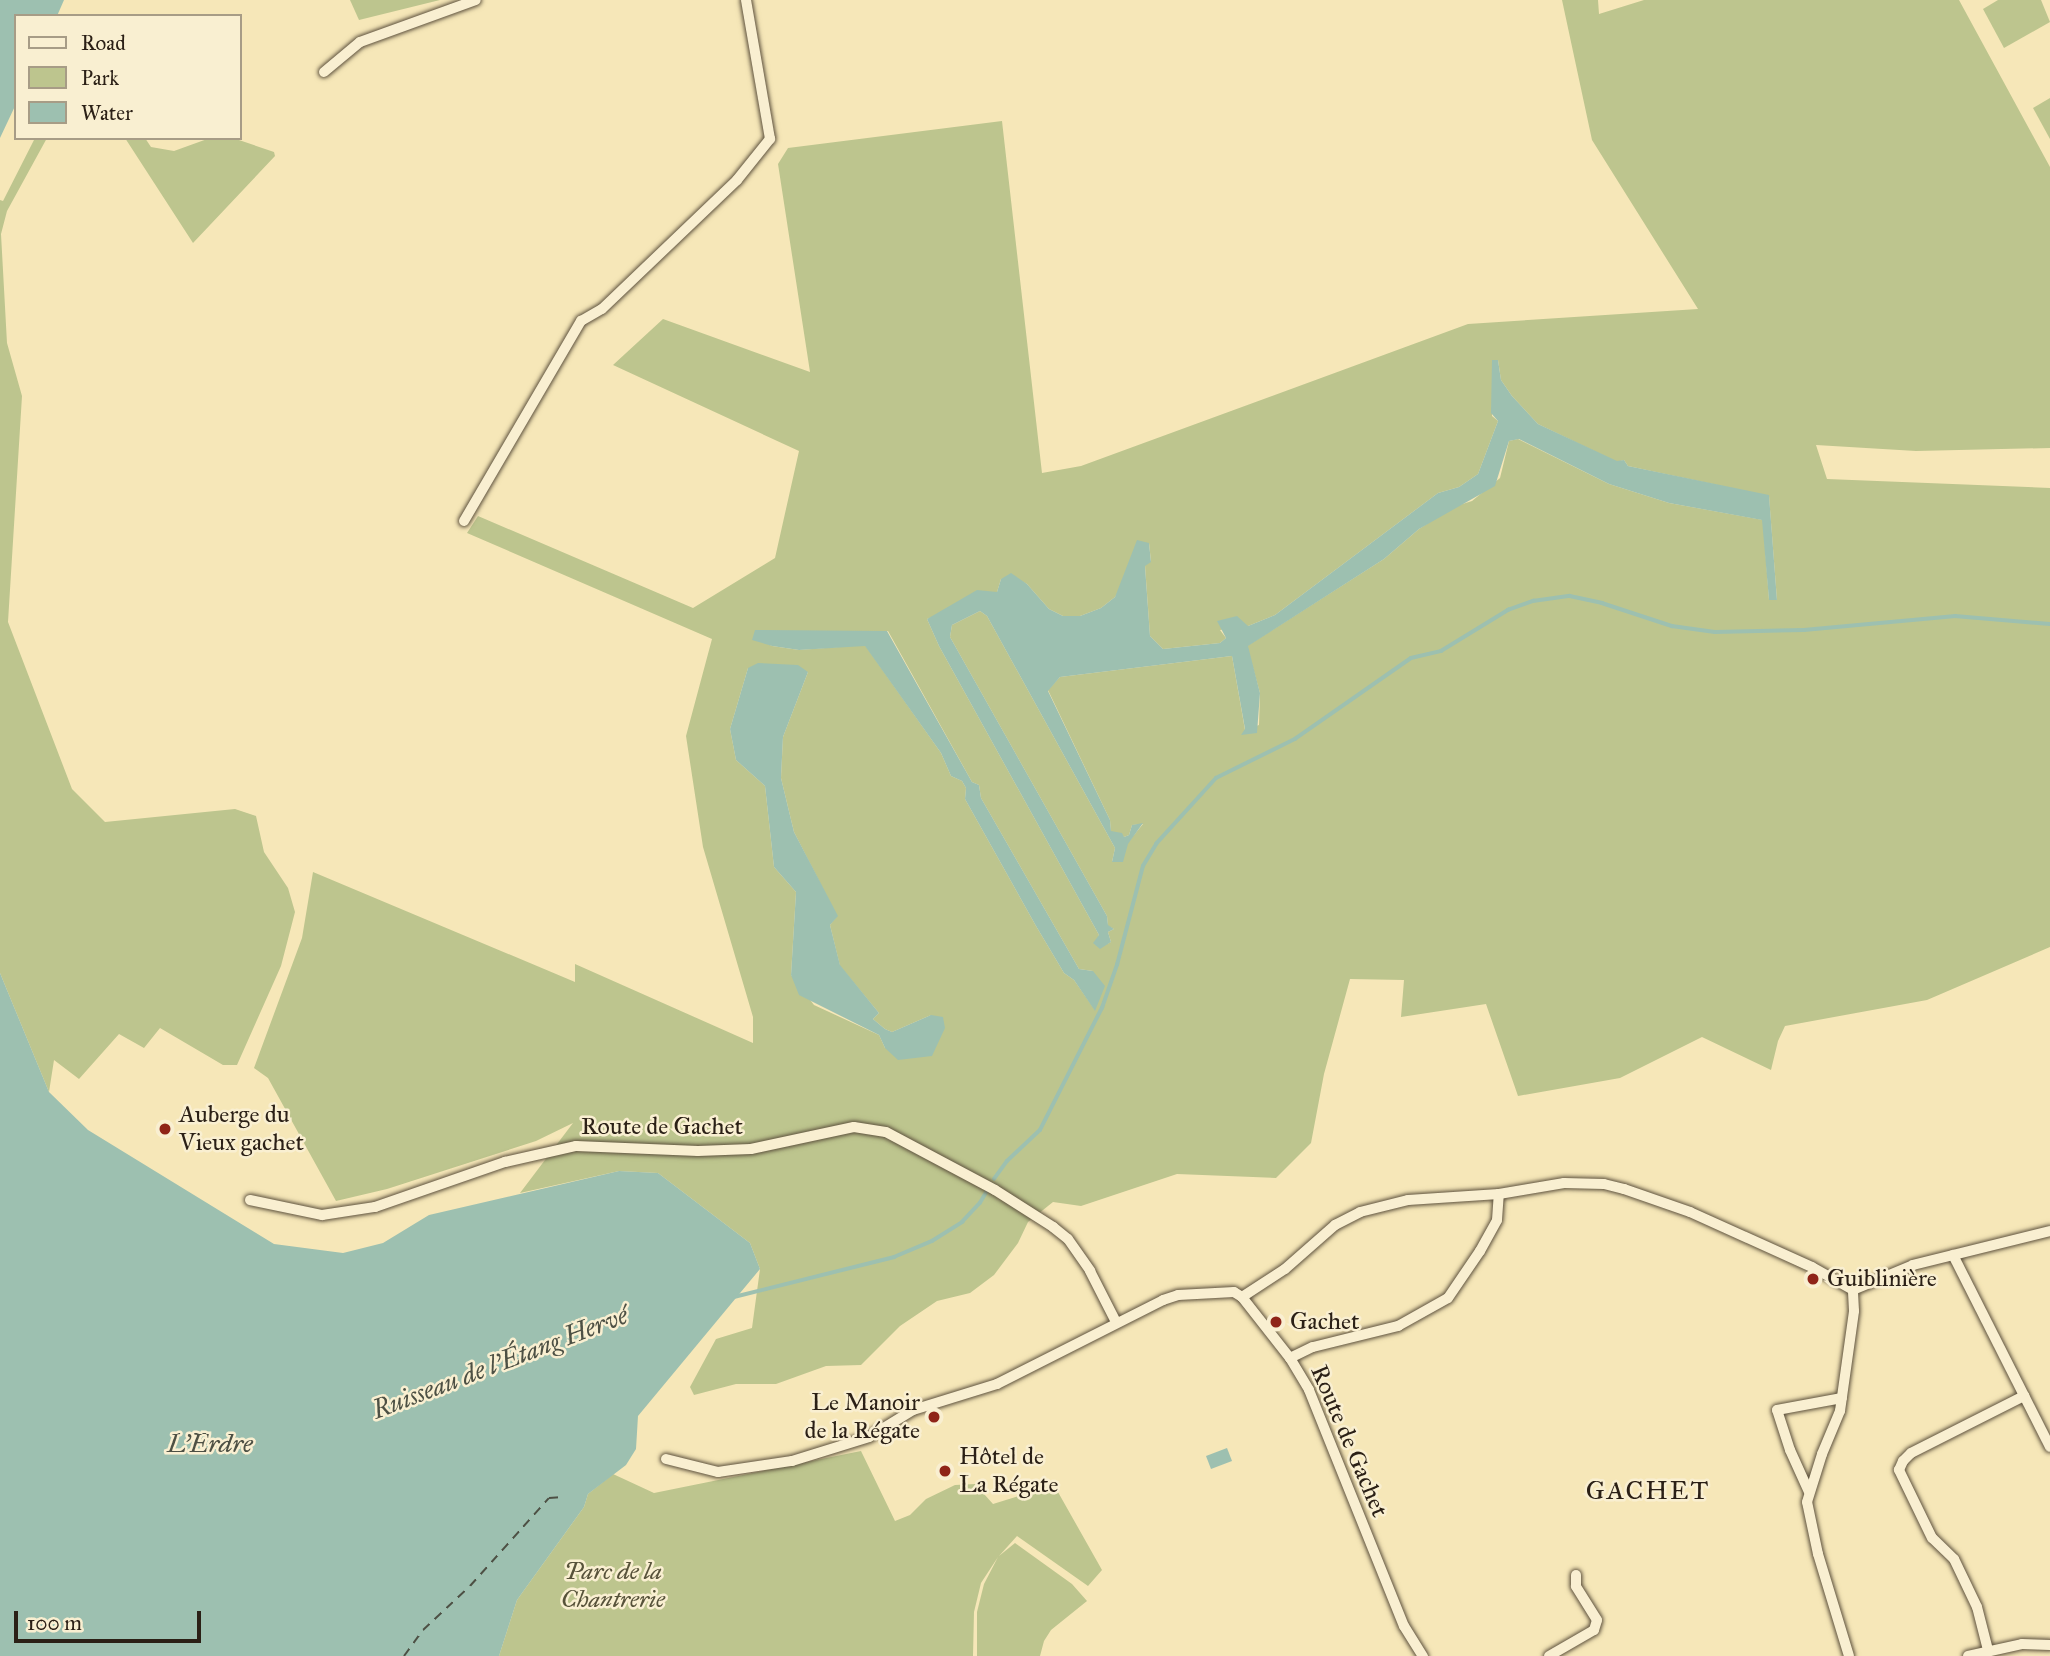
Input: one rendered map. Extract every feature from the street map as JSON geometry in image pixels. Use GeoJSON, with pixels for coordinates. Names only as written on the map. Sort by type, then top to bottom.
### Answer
{"type":"FeatureCollection","features":[{"type":"Feature","properties":{"kind":"street"},"geometry":{"type":"LineString","coordinates":[[324,72],[359,42],[476,0]]}},
{"type":"Feature","properties":{"kind":"street"},"geometry":{"type":"LineString","coordinates":[[464,521],[581,321],[602,309],[737,180],[770,139],[746,0]]}},
{"type":"Feature","properties":{"kind":"street","name":"Route de Gachet"},"geometry":{"type":"LineString","coordinates":[[250,1200],[322,1215],[375,1207],[505,1162],[576,1146],[698,1151],[751,1149],[854,1127],[886,1132],[990,1187],[1068,1239],[1090,1271],[1116,1322]]}},
{"type":"Feature","properties":{"kind":"street"},"geometry":{"type":"LineString","coordinates":[[666,1459],[718,1472],[805,1457],[869,1437],[913,1410],[997,1384],[1116,1322],[1178,1295],[1227,1291],[1242,1297],[1285,1269],[1335,1225],[1360,1212],[1436,1196],[1499,1194],[1580,1182],[1624,1188],[1690,1212],[1812,1268],[1853,1290]]}},
{"type":"Feature","properties":{"kind":"street"},"geometry":{"type":"LineString","coordinates":[[1290,1358],[1313,1347],[1398,1326],[1448,1298],[1497,1220],[1499,1194]]}},
{"type":"Feature","properties":{"kind":"street"},"geometry":{"type":"LineString","coordinates":[[1853,1290],[1913,1265],[2050,1231]]}},
{"type":"Feature","properties":{"kind":"street"},"geometry":{"type":"LineString","coordinates":[[1953,1255],[2050,1447]]}},
{"type":"Feature","properties":{"kind":"street"},"geometry":{"type":"LineString","coordinates":[[1849,1656],[1818,1554],[1807,1502],[1840,1411],[1854,1311],[1853,1290]]}},
{"type":"Feature","properties":{"kind":"street","name":"Route de Gachet"},"geometry":{"type":"LineString","coordinates":[[1242,1297],[1290,1358],[1309,1390],[1404,1626],[1423,1656]]}},
{"type":"Feature","properties":{"kind":"street"},"geometry":{"type":"LineString","coordinates":[[1988,1650],[1977,1607],[1954,1559],[1932,1538],[1899,1470],[1911,1454],[2024,1396]]}},
{"type":"Feature","properties":{"kind":"street"},"geometry":{"type":"LineString","coordinates":[[1809,1492],[1790,1450],[1777,1410],[1842,1398]]}},
{"type":"Feature","properties":{"kind":"street"},"geometry":{"type":"LineString","coordinates":[[1549,1656],[1594,1630],[1597,1620],[1576,1586],[1576,1575]]}},
{"type":"Feature","properties":{"kind":"street"},"geometry":{"type":"LineString","coordinates":[[1968,1656],[2022,1643],[2050,1646]]}},
{"type":"Feature","properties":{"kind":"green space"},"geometry":{"type":"Polygon","coordinates":[[[350,0],[440,0],[359,20],[350,0]]]}},
{"type":"Feature","properties":{"kind":"green space"},"geometry":{"type":"Polygon","coordinates":[[[1562,0],[1598,0],[1599,14],[1644,0],[1959,0],[2050,167],[2050,448],[1916,451],[1816,445],[1827,479],[2050,488],[2050,947],[1927,1000],[1785,1026],[1778,1041],[1771,1070],[1702,1037],[1620,1078],[1518,1096],[1486,1004],[1401,1017],[1404,980],[1350,979],[1324,1074],[1311,1143],[1276,1178],[1177,1174],[1081,1206],[1053,1202],[1028,1222],[1018,1243],[994,1275],[970,1293],[937,1301],[900,1326],[861,1365],[826,1366],[776,1384],[736,1384],[694,1395],[690,1387],[716,1339],[752,1328],[760,1269],[750,1243],[658,1173],[619,1171],[520,1193],[573,1123],[536,1141],[387,1189],[336,1201],[268,1078],[254,1068],[302,938],[313,872],[575,982],[575,964],[753,1043],[753,1017],[703,847],[686,736],[712,639],[467,533],[478,516],[693,608],[775,558],[799,451],[613,365],[663,319],[810,372],[778,164],[788,148],[1002,121],[1042,473],[1081,466],[1468,324],[1698,309],[1592,140],[1562,0]],[[1493,360],[1492,416],[1498,421],[1478,474],[1459,487],[1438,493],[1275,615],[1248,626],[1220,630],[1226,638],[1220,643],[1163,649],[1150,636],[1145,565],[1151,561],[1149,543],[1115,597],[1101,608],[1080,616],[1063,616],[1049,609],[1027,584],[1015,578],[1001,579],[997,592],[927,619],[939,646],[1099,935],[1098,938],[1107,944],[1111,942],[1108,932],[1114,929],[1108,926],[1107,916],[950,637],[952,625],[980,611],[987,616],[1115,848],[1112,862],[1143,824],[1132,825],[1129,835],[1124,837],[1111,832],[1110,820],[1048,690],[1060,677],[1232,656],[1245,730],[1259,725],[1260,693],[1247,646],[1384,559],[1419,529],[1453,507],[1472,501],[1500,478],[1509,441],[1518,439],[1609,484],[1669,503],[1763,520],[1769,600],[1777,600],[1769,496],[1628,466],[1624,460],[1617,462],[1538,424],[1512,396],[1501,380],[1498,360],[1493,360]],[[888,631],[766,643],[799,650],[865,645],[941,753],[951,776],[962,781],[966,788],[965,799],[1036,926],[1064,973],[1074,980],[1095,1010],[1093,971],[1079,969],[981,798],[979,785],[972,782],[888,631]],[[748,668],[730,729],[736,760],[765,786],[774,867],[796,892],[791,975],[814,1005],[879,1035],[885,1048],[931,1015],[892,1032],[885,1029],[873,1019],[879,1013],[840,966],[830,925],[837,916],[794,832],[781,778],[783,737],[808,672],[748,668]]]}},
{"type":"Feature","properties":{"kind":"green space"},"geometry":{"type":"Polygon","coordinates":[[[1998,0],[2041,0],[2050,22],[2004,48],[1983,9],[1998,0]]]}},
{"type":"Feature","properties":{"kind":"green space"},"geometry":{"type":"Polygon","coordinates":[[[2050,98],[2050,139],[2033,108],[2050,98]]]}},
{"type":"Feature","properties":{"kind":"green space"},"geometry":{"type":"Polygon","coordinates":[[[34,140],[46,140],[7,211],[1,234],[7,343],[22,396],[8,622],[72,789],[105,822],[235,809],[256,816],[264,852],[288,888],[295,912],[281,966],[237,1065],[223,1065],[160,1028],[144,1048],[119,1034],[79,1079],[54,1060],[49,1092],[0,973],[0,200],[3,201],[34,140]]]}},
{"type":"Feature","properties":{"kind":"green space"},"geometry":{"type":"Polygon","coordinates":[[[126,140],[146,140],[151,147],[174,151],[204,140],[239,140],[274,152],[275,156],[193,243],[126,140]]]}},
{"type":"Feature","properties":{"kind":"green space","name":"Parc de la Chantrerie"},"geometry":{"type":"Polygon","coordinates":[[[861,1451],[895,1521],[910,1515],[926,1499],[955,1485],[975,1484],[993,1504],[1054,1485],[1102,1570],[1088,1586],[1017,1536],[999,1556],[1015,1543],[1072,1584],[1087,1601],[1051,1630],[1044,1641],[1040,1656],[977,1656],[977,1612],[984,1584],[998,1557],[981,1583],[974,1612],[973,1656],[499,1656],[517,1600],[584,1507],[588,1494],[613,1474],[654,1493],[861,1451]]]}},
{"type":"Feature","properties":{"kind":"water"},"geometry":{"type":"Polygon","coordinates":[[[0,0],[64,0],[58,14],[14,14],[14,108],[0,138],[0,0]]]}},
{"type":"Feature","properties":{"kind":"water"},"geometry":{"type":"Polygon","coordinates":[[[1492,360],[1498,360],[1501,380],[1538,424],[1617,461],[1624,460],[1628,466],[1769,495],[1777,600],[1769,600],[1762,520],[1669,503],[1609,484],[1519,439],[1509,441],[1495,486],[1419,529],[1384,559],[1248,646],[1260,693],[1257,733],[1241,735],[1245,729],[1232,656],[1060,677],[1048,691],[1110,820],[1111,831],[1122,833],[1124,837],[1129,835],[1132,825],[1143,823],[1128,844],[1123,862],[1112,862],[1115,848],[987,616],[980,611],[952,625],[950,637],[1107,916],[1108,925],[1114,929],[1108,932],[1111,942],[1100,949],[1093,943],[1099,935],[939,646],[927,619],[977,590],[997,592],[1001,579],[1011,573],[1027,584],[1049,609],[1063,616],[1080,616],[1101,608],[1115,597],[1137,540],[1149,543],[1151,562],[1145,566],[1150,636],[1163,649],[1220,643],[1226,638],[1217,621],[1237,616],[1248,626],[1275,615],[1438,493],[1459,487],[1478,474],[1498,421],[1491,413],[1492,360]]]}},
{"type":"Feature","properties":{"kind":"water"},"geometry":{"type":"Polygon","coordinates":[[[755,630],[887,631],[972,782],[979,785],[981,798],[1079,969],[1093,971],[1105,986],[1095,1011],[1074,980],[1064,973],[1036,926],[965,799],[966,788],[962,781],[951,776],[941,753],[865,646],[799,650],[752,640],[755,630]]]}},
{"type":"Feature","properties":{"kind":"water"},"geometry":{"type":"Polygon","coordinates":[[[758,663],[798,665],[808,672],[783,737],[781,778],[794,832],[838,916],[830,925],[840,965],[879,1013],[873,1019],[885,1029],[892,1032],[931,1015],[943,1017],[945,1028],[932,1056],[898,1060],[885,1048],[879,1035],[799,995],[791,975],[796,892],[774,867],[765,786],[736,760],[730,729],[748,668],[758,663]]]}},
{"type":"Feature","properties":{"kind":"water","name":"L'Erdre"},"geometry":{"type":"Polygon","coordinates":[[[0,973],[49,1092],[88,1130],[274,1244],[343,1253],[383,1243],[429,1215],[619,1171],[658,1173],[750,1243],[760,1269],[638,1416],[636,1449],[626,1465],[588,1494],[584,1507],[517,1600],[499,1656],[0,1656],[0,973]]]}},
{"type":"Feature","properties":{"kind":"water"},"geometry":{"type":"Polygon","coordinates":[[[1227,1448],[1232,1461],[1211,1469],[1206,1456],[1227,1448]]]}},
{"type":"Feature","properties":{"kind":"waterway","name":"Ruisseau de l'Étang Hervé"},"geometry":{"type":"LineString","coordinates":[[994,1179],[1007,1161],[1040,1130],[1102,1008],[1117,965],[1143,866],[1156,844],[1216,778],[1295,739],[1411,658],[1441,651],[1508,610],[1533,601],[1570,596],[1602,603],[1672,626],[1715,632],[1804,630],[1955,616],[2050,624]]}},
{"type":"Feature","properties":{"kind":"waterway","name":"Ruisseau de l'Étang Hervé"},"geometry":{"type":"LineString","coordinates":[[734,1297],[894,1257],[932,1241],[962,1222],[987,1191]]}},
{"type":"Feature","properties":{"kind":"ferry route"},"geometry":{"type":"LineString","coordinates":[[404,1656],[423,1630],[470,1586],[549,1498],[563,1497]]}},
{"type":"Feature","properties":{"kind":"place","name":"Auberge du Vieux gachet"},"geometry":{"type":"Point","coordinates":[165,1129]}},
{"type":"Feature","properties":{"kind":"place","name":"Guiblinière"},"geometry":{"type":"Point","coordinates":[1813,1279]}},
{"type":"Feature","properties":{"kind":"place","name":"Gachet"},"geometry":{"type":"Point","coordinates":[1276,1322]}},
{"type":"Feature","properties":{"kind":"place","name":"Le Manoir de la Régate"},"geometry":{"type":"Point","coordinates":[934,1417]}},
{"type":"Feature","properties":{"kind":"place","name":"Hôtel de La Régate"},"geometry":{"type":"Point","coordinates":[945,1471]}},
{"type":"Feature","properties":{"kind":"district","name":"GACHET"},"geometry":{"type":"Point","coordinates":[1648,1491]}}]}
